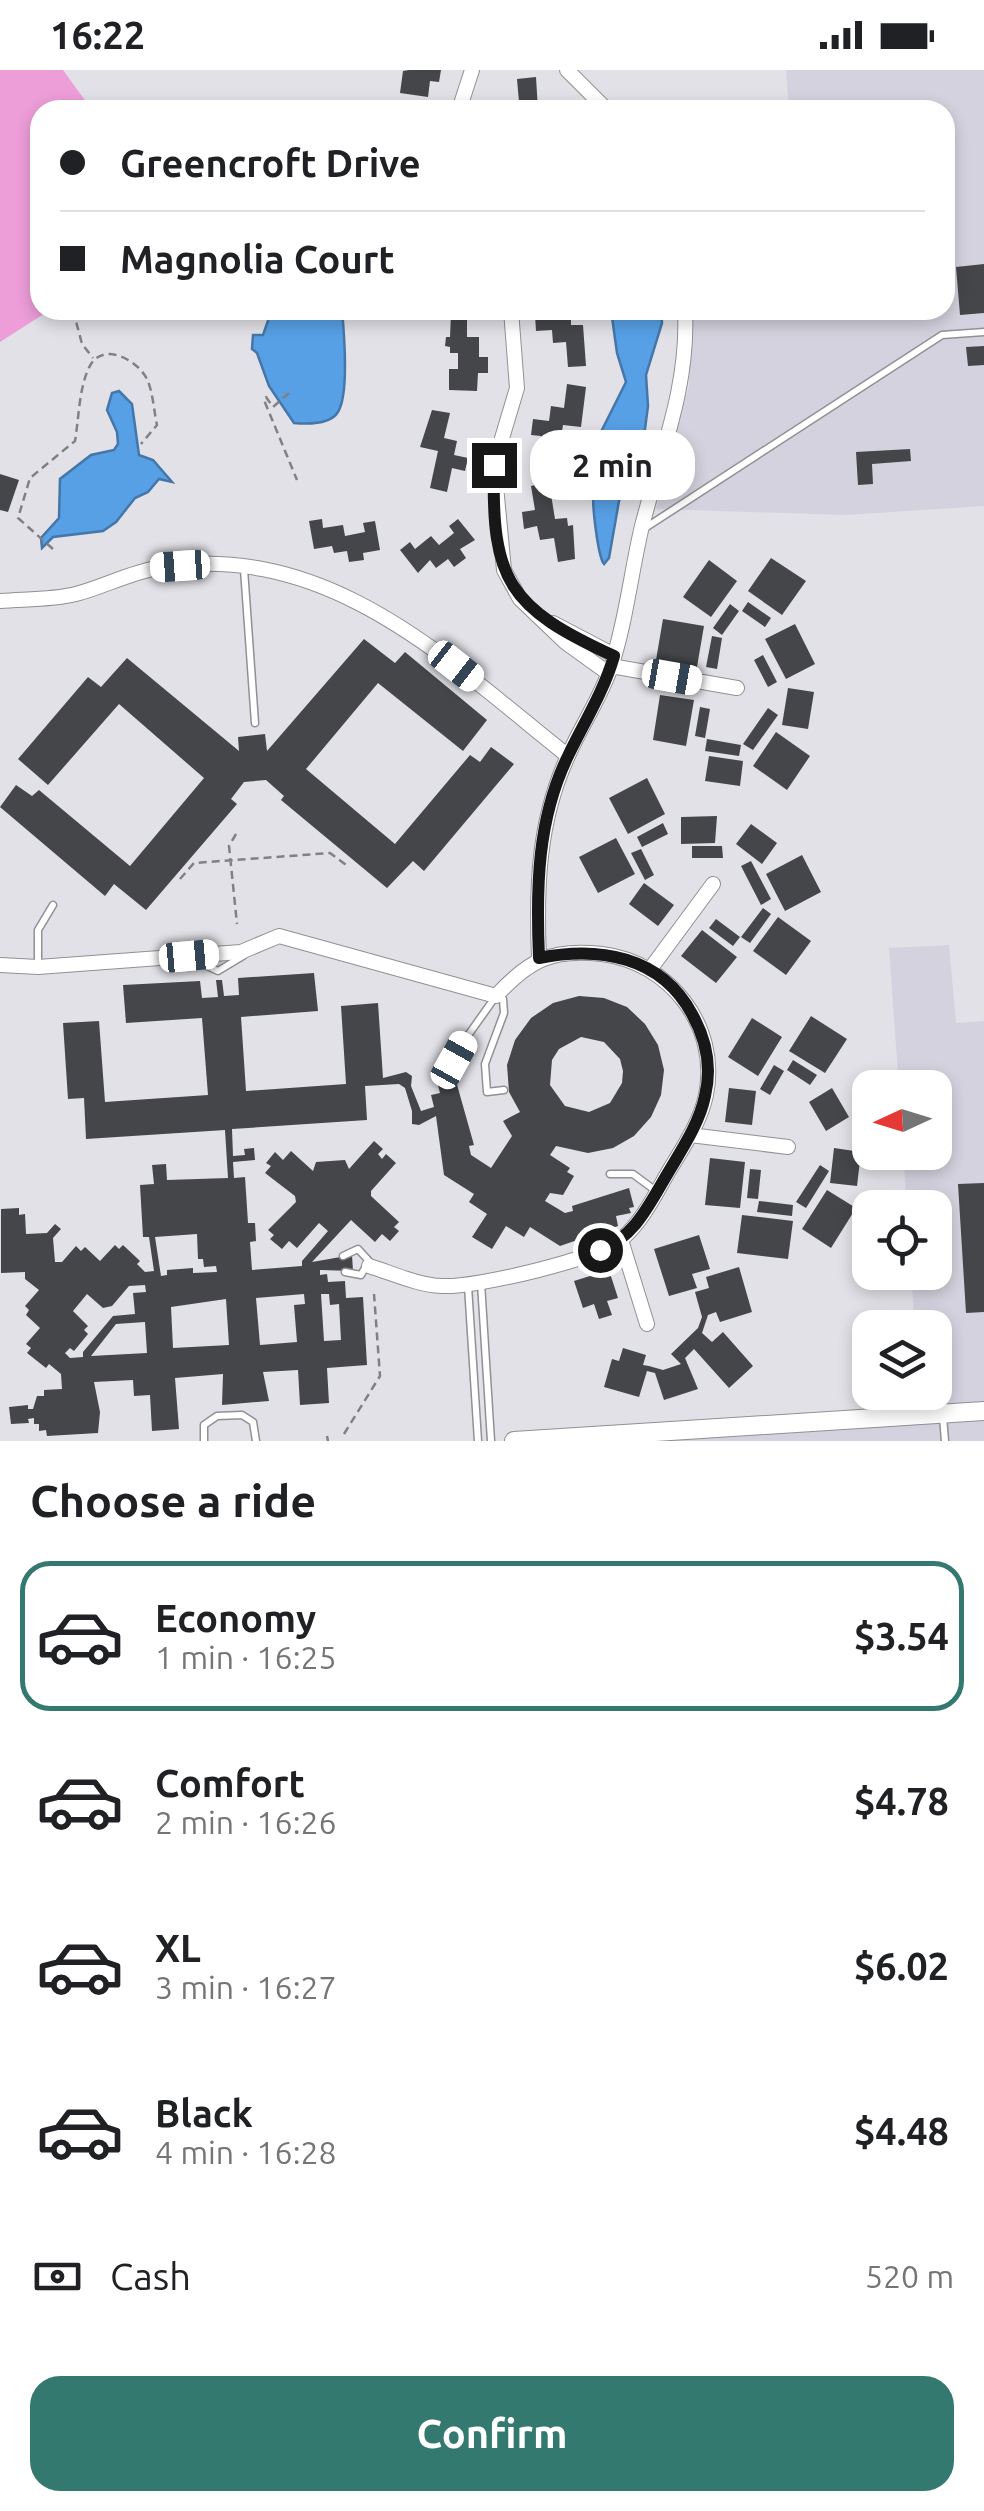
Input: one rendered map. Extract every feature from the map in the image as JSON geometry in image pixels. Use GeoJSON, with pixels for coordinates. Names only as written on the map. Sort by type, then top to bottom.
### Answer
{"type":"FeatureCollection","features":[{"type":"Feature","properties":{"kind":"street"},"geometry":{"type":"LineString","coordinates":[[462,100],[472,70]]}},
{"type":"Feature","properties":{"kind":"street"},"geometry":{"type":"LineString","coordinates":[[567,70],[597,100]]}},
{"type":"Feature","properties":{"kind":"street"},"geometry":{"type":"LineString","coordinates":[[512,320],[517,388],[495,452],[494,477],[504,570],[512,589],[565,642],[611,665],[737,688]]}},
{"type":"Feature","properties":{"kind":"street"},"geometry":{"type":"LineString","coordinates":[[539,958],[536,903],[546,815],[568,756],[594,710],[611,665],[641,531],[675,420],[686,356],[685,320]]}},
{"type":"Feature","properties":{"kind":"street"},"geometry":{"type":"LineString","coordinates":[[0,601],[76,594],[157,568],[244,568],[304,580],[402,624],[568,756]]}},
{"type":"Feature","properties":{"kind":"street"},"geometry":{"type":"LineString","coordinates":[[651,968],[712,884]]}},
{"type":"Feature","properties":{"kind":"street"},"geometry":{"type":"LineString","coordinates":[[0,965],[38,967],[189,956],[250,949],[279,936],[496,996],[516,974],[539,958],[599,954],[651,968],[688,1006],[704,1042],[706,1094],[690,1135],[657,1192],[622,1240],[580,1257],[474,1284],[440,1286],[369,1266]]}},
{"type":"Feature","properties":{"kind":"street"},"geometry":{"type":"LineString","coordinates":[[690,1135],[788,1146]]}},
{"type":"Feature","properties":{"kind":"street"},"geometry":{"type":"LineString","coordinates":[[622,1240],[646,1324]]}},
{"type":"Feature","properties":{"kind":"street"},"geometry":{"type":"LineString","coordinates":[[514,1441],[984,1411]]}},
{"type":"Feature","properties":{"kind":"lane"},"geometry":{"type":"LineString","coordinates":[[641,531],[942,335],[984,332]]}},
{"type":"Feature","properties":{"kind":"lane"},"geometry":{"type":"LineString","coordinates":[[244,568],[255,723]]}},
{"type":"Feature","properties":{"kind":"lane"},"geometry":{"type":"LineString","coordinates":[[38,967],[38,930],[53,905]]}},
{"type":"Feature","properties":{"kind":"lane"},"geometry":{"type":"LineString","coordinates":[[451,1071],[464,1041],[496,996],[502,1000],[504,1013],[485,1064],[487,1092],[504,1090]]}},
{"type":"Feature","properties":{"kind":"lane"},"geometry":{"type":"LineString","coordinates":[[610,1174],[633,1174],[657,1192]]}},
{"type":"Feature","properties":{"kind":"lane"},"geometry":{"type":"LineString","coordinates":[[343,1256],[354,1248],[362,1250],[369,1266],[360,1276],[345,1272]]}},
{"type":"Feature","properties":{"kind":"lane"},"geometry":{"type":"LineString","coordinates":[[474,1284],[478,1441]]}},
{"type":"Feature","properties":{"kind":"lane"},"geometry":{"type":"LineString","coordinates":[[474,1284],[491,1441]]}},
{"type":"Feature","properties":{"kind":"lane"},"geometry":{"type":"LineString","coordinates":[[942,1414],[945,1441]]}},
{"type":"Feature","properties":{"kind":"lane"},"geometry":{"type":"LineString","coordinates":[[204,1441],[204,1425],[210,1420],[242,1415],[253,1422],[256,1441]]}},
{"type":"Feature","properties":{"kind":"path"},"geometry":{"type":"LineString","coordinates":[[76,320],[82,344],[94,359]]}},
{"type":"Feature","properties":{"kind":"path"},"geometry":{"type":"LineString","coordinates":[[53,549],[18,518],[30,478],[76,440],[88,370],[94,359],[114,353],[147,380],[157,425],[141,444]]}},
{"type":"Feature","properties":{"kind":"path"},"geometry":{"type":"LineString","coordinates":[[289,393],[272,407],[266,397],[264,400],[296,480]]}},
{"type":"Feature","properties":{"kind":"path"},"geometry":{"type":"LineString","coordinates":[[236,834],[229,846],[237,924]]}},
{"type":"Feature","properties":{"kind":"path"},"geometry":{"type":"LineString","coordinates":[[180,879],[194,863],[330,853],[346,865]]}},
{"type":"Feature","properties":{"kind":"path"},"geometry":{"type":"LineString","coordinates":[[344,1434],[380,1376],[374,1294]]}},
{"type":"Feature","properties":{"kind":"shaded area"},"geometry":{"type":"Polygon","coordinates":[[[0,70],[63,70],[85,100],[30,100],[30,320],[34,320],[0,342],[0,70]]]}},
{"type":"Feature","properties":{"kind":"shaded area"},"geometry":{"type":"Polygon","coordinates":[[[786,70],[984,70],[984,506],[846,515],[656,509],[689,386],[692,320],[955,320],[955,100],[788,100],[786,70]]]}},
{"type":"Feature","properties":{"kind":"shaded area"},"geometry":{"type":"Polygon","coordinates":[[[949,945],[956,1023],[984,1021],[984,1441],[618,1441],[907,1424],[912,1410],[952,1410],[952,1310],[914,1310],[912,1290],[952,1290],[952,1190],[906,1190],[904,1170],[952,1170],[952,1070],[898,1070],[889,948],[949,945]]]}},
{"type":"Feature","properties":{"kind":"water"},"geometry":{"type":"Polygon","coordinates":[[[268,320],[343,320],[345,378],[341,403],[334,416],[318,423],[294,423],[269,386],[252,349],[253,335],[263,335],[268,320]]]}},
{"type":"Feature","properties":{"kind":"water"},"geometry":{"type":"Polygon","coordinates":[[[612,320],[662,320],[646,375],[648,406],[642,452],[619,501],[609,558],[604,564],[597,540],[593,496],[607,470],[600,434],[626,382],[612,320]]]}},
{"type":"Feature","properties":{"kind":"water"},"geometry":{"type":"Polygon","coordinates":[[[119,391],[132,404],[139,455],[153,460],[172,482],[159,479],[103,531],[53,537],[42,548],[41,538],[59,518],[60,479],[91,455],[114,450],[118,444],[107,410],[112,393],[119,391]]]}},
{"type":"Feature","properties":{"kind":"building"},"geometry":{"type":"Polygon","coordinates":[[[441,70],[439,82],[430,81],[428,97],[400,93],[403,71],[441,70]]]}},
{"type":"Feature","properties":{"kind":"building"},"geometry":{"type":"Polygon","coordinates":[[[536,77],[537,100],[519,100],[517,79],[536,77]]]}},
{"type":"Feature","properties":{"kind":"building"},"geometry":{"type":"Polygon","coordinates":[[[984,264],[984,313],[960,315],[956,267],[984,264]]]}},
{"type":"Feature","properties":{"kind":"building"},"geometry":{"type":"Polygon","coordinates":[[[451,320],[467,320],[467,337],[479,337],[479,357],[488,357],[488,373],[478,373],[477,391],[449,390],[449,369],[458,369],[458,353],[450,353],[450,347],[445,346],[446,337],[450,337],[451,320]]]}},
{"type":"Feature","properties":{"kind":"building"},"geometry":{"type":"Polygon","coordinates":[[[535,320],[571,320],[571,325],[583,325],[586,366],[568,367],[566,342],[553,343],[552,330],[536,331],[535,320]]]}},
{"type":"Feature","properties":{"kind":"building"},"geometry":{"type":"Polygon","coordinates":[[[984,346],[984,365],[968,366],[966,347],[984,346]]]}},
{"type":"Feature","properties":{"kind":"building"},"geometry":{"type":"Polygon","coordinates":[[[567,384],[586,387],[581,427],[563,425],[560,443],[569,444],[567,458],[538,454],[541,436],[531,435],[533,419],[549,421],[551,406],[564,408],[567,384]]]}},
{"type":"Feature","properties":{"kind":"building"},"geometry":{"type":"Polygon","coordinates":[[[432,410],[450,413],[444,438],[457,441],[454,455],[468,458],[465,471],[452,468],[447,492],[430,488],[438,451],[420,447],[432,410]]]}},
{"type":"Feature","properties":{"kind":"building"},"geometry":{"type":"Polygon","coordinates":[[[910,449],[911,461],[872,464],[873,484],[858,485],[856,452],[910,449]]]}},
{"type":"Feature","properties":{"kind":"building"},"geometry":{"type":"Polygon","coordinates":[[[0,474],[19,480],[8,512],[0,510],[0,474]]]}},
{"type":"Feature","properties":{"kind":"building"},"geometry":{"type":"Polygon","coordinates":[[[549,482],[555,519],[567,518],[568,526],[573,525],[575,559],[558,562],[554,538],[540,540],[537,526],[524,529],[522,512],[535,510],[531,486],[549,482]]]}},
{"type":"Feature","properties":{"kind":"building"},"geometry":{"type":"Polygon","coordinates":[[[322,519],[323,528],[343,525],[345,536],[365,532],[363,523],[375,521],[380,550],[363,553],[364,560],[349,562],[347,551],[334,553],[332,546],[314,549],[309,521],[322,519]]]}},
{"type":"Feature","properties":{"kind":"building"},"geometry":{"type":"Polygon","coordinates":[[[458,519],[475,540],[460,549],[466,558],[454,567],[448,559],[436,568],[430,560],[418,573],[400,550],[410,542],[415,549],[431,536],[439,545],[454,533],[449,526],[458,519]]]}},
{"type":"Feature","properties":{"kind":"building"},"geometry":{"type":"Polygon","coordinates":[[[771,558],[806,581],[782,615],[748,591],[771,558]]]}},
{"type":"Feature","properties":{"kind":"building"},"geometry":{"type":"Polygon","coordinates":[[[709,560],[737,581],[711,617],[683,597],[709,560]]]}},
{"type":"Feature","properties":{"kind":"building"},"geometry":{"type":"Polygon","coordinates":[[[748,602],[771,618],[765,627],[742,611],[748,602]]]}},
{"type":"Feature","properties":{"kind":"building"},"geometry":{"type":"Polygon","coordinates":[[[730,604],[739,611],[722,635],[713,628],[730,604]]]}},
{"type":"Feature","properties":{"kind":"building"},"geometry":{"type":"Polygon","coordinates":[[[663,619],[704,626],[697,667],[656,660],[663,619]]]}},
{"type":"Feature","properties":{"kind":"building"},"geometry":{"type":"Polygon","coordinates":[[[795,624],[815,664],[786,679],[765,639],[795,624]]]}},
{"type":"Feature","properties":{"kind":"building"},"geometry":{"type":"Polygon","coordinates":[[[712,636],[722,638],[717,669],[706,667],[712,636]]]}},
{"type":"Feature","properties":{"kind":"building"},"geometry":{"type":"Polygon","coordinates":[[[364,639],[395,663],[405,652],[487,720],[463,751],[378,683],[306,769],[395,844],[470,755],[480,762],[491,747],[514,764],[424,871],[413,861],[387,888],[281,800],[284,796],[266,780],[244,782],[231,799],[237,804],[146,910],[114,884],[105,896],[0,807],[16,785],[32,796],[39,790],[130,866],[204,778],[119,704],[48,785],[18,759],[88,677],[101,687],[127,658],[239,751],[238,737],[265,734],[267,751],[364,639]]]}},
{"type":"Feature","properties":{"kind":"building"},"geometry":{"type":"Polygon","coordinates":[[[763,655],[777,682],[768,687],[754,660],[763,655]]]}},
{"type":"Feature","properties":{"kind":"building"},"geometry":{"type":"Polygon","coordinates":[[[788,688],[814,692],[808,729],[782,725],[788,688]]]}},
{"type":"Feature","properties":{"kind":"building"},"geometry":{"type":"Polygon","coordinates":[[[660,695],[694,700],[686,746],[653,740],[660,695]]]}},
{"type":"Feature","properties":{"kind":"building"},"geometry":{"type":"Polygon","coordinates":[[[700,707],[710,709],[705,738],[695,736],[700,707]]]}},
{"type":"Feature","properties":{"kind":"building"},"geometry":{"type":"Polygon","coordinates":[[[768,708],[778,715],[753,750],[743,744],[768,708]]]}},
{"type":"Feature","properties":{"kind":"building"},"geometry":{"type":"Polygon","coordinates":[[[776,732],[810,756],[787,790],[753,766],[776,732]]]}},
{"type":"Feature","properties":{"kind":"building"},"geometry":{"type":"Polygon","coordinates":[[[707,739],[741,745],[739,756],[705,751],[707,739]]]}},
{"type":"Feature","properties":{"kind":"building"},"geometry":{"type":"Polygon","coordinates":[[[709,756],[743,761],[740,786],[705,781],[709,756]]]}},
{"type":"Feature","properties":{"kind":"building"},"geometry":{"type":"Polygon","coordinates":[[[647,778],[665,814],[628,834],[609,798],[647,778]]]}},
{"type":"Feature","properties":{"kind":"building"},"geometry":{"type":"Polygon","coordinates":[[[717,816],[715,843],[681,844],[681,817],[717,816]]]}},
{"type":"Feature","properties":{"kind":"building"},"geometry":{"type":"Polygon","coordinates":[[[663,823],[668,834],[642,847],[637,837],[663,823]]]}},
{"type":"Feature","properties":{"kind":"building"},"geometry":{"type":"Polygon","coordinates":[[[751,824],[777,843],[762,864],[736,844],[751,824]]]}},
{"type":"Feature","properties":{"kind":"building"},"geometry":{"type":"Polygon","coordinates":[[[616,838],[635,874],[598,893],[579,857],[616,838]]]}},
{"type":"Feature","properties":{"kind":"building"},"geometry":{"type":"Polygon","coordinates":[[[692,846],[722,846],[723,858],[692,858],[692,846]]]}},
{"type":"Feature","properties":{"kind":"building"},"geometry":{"type":"Polygon","coordinates":[[[641,849],[654,875],[645,880],[631,853],[641,849]]]}},
{"type":"Feature","properties":{"kind":"building"},"geometry":{"type":"Polygon","coordinates":[[[802,855],[821,892],[785,911],[766,874],[802,855]]]}},
{"type":"Feature","properties":{"kind":"building"},"geometry":{"type":"Polygon","coordinates":[[[751,861],[771,899],[761,905],[741,866],[751,861]]]}},
{"type":"Feature","properties":{"kind":"building"},"geometry":{"type":"Polygon","coordinates":[[[644,883],[674,905],[658,926],[629,904],[644,883]]]}},
{"type":"Feature","properties":{"kind":"building"},"geometry":{"type":"Polygon","coordinates":[[[763,908],[771,914],[750,943],[741,937],[763,908]]]}},
{"type":"Feature","properties":{"kind":"building"},"geometry":{"type":"Polygon","coordinates":[[[778,917],[811,941],[786,975],[753,951],[778,917]]]}},
{"type":"Feature","properties":{"kind":"building"},"geometry":{"type":"Polygon","coordinates":[[[716,919],[740,937],[733,946],[709,928],[716,919]]]}},
{"type":"Feature","properties":{"kind":"building"},"geometry":{"type":"Polygon","coordinates":[[[702,930],[737,957],[716,983],[681,956],[702,930]]]}},
{"type":"Feature","properties":{"kind":"building"},"geometry":{"type":"Polygon","coordinates":[[[314,973],[318,1011],[241,1017],[246,1091],[346,1084],[341,1006],[378,1003],[383,1078],[406,1072],[412,1076],[411,1086],[421,1111],[434,1107],[431,1095],[440,1093],[436,1078],[454,1074],[474,1145],[469,1146],[471,1155],[491,1168],[512,1136],[503,1121],[520,1112],[509,1092],[507,1065],[515,1040],[531,1018],[553,1003],[579,996],[604,998],[627,1007],[645,1024],[658,1045],[664,1070],[661,1095],[651,1117],[634,1136],[613,1148],[588,1153],[556,1146],[550,1155],[570,1168],[567,1172],[574,1176],[563,1195],[550,1193],[545,1201],[565,1213],[573,1211],[572,1206],[629,1188],[634,1207],[629,1208],[631,1213],[616,1216],[618,1226],[560,1246],[530,1227],[524,1237],[506,1226],[492,1249],[472,1237],[487,1214],[469,1202],[474,1194],[444,1175],[436,1116],[419,1125],[412,1124],[405,1088],[399,1084],[365,1086],[367,1120],[232,1129],[233,1156],[245,1155],[244,1149],[254,1148],[255,1160],[233,1162],[234,1178],[245,1177],[248,1223],[255,1223],[256,1241],[250,1242],[252,1270],[302,1266],[328,1231],[319,1223],[297,1248],[289,1241],[282,1249],[270,1239],[274,1235],[268,1230],[296,1202],[295,1196],[265,1173],[271,1166],[266,1163],[275,1152],[283,1160],[291,1151],[313,1171],[316,1162],[345,1160],[349,1169],[374,1141],[383,1149],[378,1154],[382,1159],[386,1154],[396,1163],[371,1191],[371,1196],[399,1222],[394,1227],[399,1231],[390,1241],[382,1234],[375,1242],[351,1220],[312,1262],[352,1255],[353,1271],[320,1270],[320,1275],[327,1274],[328,1282],[345,1281],[346,1298],[363,1297],[367,1365],[327,1368],[329,1403],[300,1405],[298,1370],[263,1372],[269,1401],[222,1405],[223,1374],[175,1378],[179,1429],[152,1431],[150,1395],[134,1396],[133,1380],[94,1382],[100,1412],[98,1433],[47,1436],[46,1430],[39,1431],[34,1418],[28,1419],[29,1423],[11,1424],[9,1407],[28,1405],[28,1409],[33,1409],[37,1396],[44,1396],[44,1390],[62,1389],[61,1374],[27,1353],[31,1348],[26,1344],[40,1328],[26,1315],[29,1310],[25,1306],[39,1290],[25,1279],[25,1272],[1,1273],[1,1209],[19,1208],[19,1215],[25,1214],[26,1234],[47,1233],[55,1224],[61,1229],[53,1238],[55,1262],[62,1262],[76,1246],[81,1251],[85,1247],[100,1261],[115,1245],[119,1249],[123,1245],[140,1261],[137,1264],[145,1272],[154,1271],[149,1237],[143,1237],[140,1185],[154,1184],[152,1165],[166,1164],[167,1180],[228,1178],[225,1130],[86,1139],[84,1098],[68,1099],[63,1023],[99,1021],[105,1102],[208,1095],[202,1018],[126,1023],[123,985],[200,981],[202,998],[218,997],[216,980],[222,980],[224,996],[239,995],[238,978],[314,973]],[[581,1037],[559,1049],[552,1060],[550,1085],[565,1106],[589,1112],[610,1103],[622,1083],[623,1071],[620,1059],[604,1042],[581,1037]],[[197,1234],[155,1237],[161,1276],[167,1275],[167,1270],[193,1268],[193,1273],[217,1272],[216,1266],[204,1267],[203,1259],[198,1259],[197,1234]],[[145,1285],[129,1286],[112,1306],[103,1308],[87,1294],[73,1311],[88,1326],[84,1330],[88,1334],[74,1351],[70,1348],[65,1353],[70,1358],[83,1357],[113,1316],[135,1314],[133,1293],[146,1292],[145,1285]],[[304,1294],[256,1298],[260,1345],[297,1342],[294,1305],[305,1304],[304,1294]],[[321,1294],[324,1341],[341,1340],[339,1304],[330,1305],[329,1294],[321,1294]],[[226,1299],[171,1307],[173,1348],[229,1345],[226,1299]],[[145,1322],[116,1324],[91,1356],[147,1353],[145,1322]]]}},
{"type":"Feature","properties":{"kind":"building"},"geometry":{"type":"Polygon","coordinates":[[[811,1016],[847,1039],[825,1073],[789,1051],[811,1016]]]}},
{"type":"Feature","properties":{"kind":"building"},"geometry":{"type":"Polygon","coordinates":[[[752,1018],[782,1037],[758,1076],[728,1057],[752,1018]]]}},
{"type":"Feature","properties":{"kind":"building"},"geometry":{"type":"Polygon","coordinates":[[[793,1060],[817,1075],[810,1085],[787,1070],[793,1060]]]}},
{"type":"Feature","properties":{"kind":"building"},"geometry":{"type":"Polygon","coordinates":[[[774,1065],[784,1071],[770,1095],[760,1089],[774,1065]]]}},
{"type":"Feature","properties":{"kind":"building"},"geometry":{"type":"Polygon","coordinates":[[[729,1088],[756,1091],[752,1125],[725,1122],[729,1088]]]}},
{"type":"Feature","properties":{"kind":"building"},"geometry":{"type":"Polygon","coordinates":[[[832,1088],[849,1117],[826,1131],[809,1102],[832,1088]]]}},
{"type":"Feature","properties":{"kind":"building"},"geometry":{"type":"Polygon","coordinates":[[[834,1148],[852,1151],[852,1170],[859,1170],[857,1186],[830,1183],[834,1148]]]}},
{"type":"Feature","properties":{"kind":"building"},"geometry":{"type":"Polygon","coordinates":[[[710,1158],[745,1162],[740,1208],[705,1205],[710,1158]]]}},
{"type":"Feature","properties":{"kind":"building"},"geometry":{"type":"Polygon","coordinates":[[[820,1165],[829,1171],[806,1208],[796,1202],[820,1165]]]}},
{"type":"Feature","properties":{"kind":"building"},"geometry":{"type":"Polygon","coordinates":[[[750,1169],[761,1170],[758,1199],[747,1198],[750,1169]]]}},
{"type":"Feature","properties":{"kind":"building"},"geometry":{"type":"Polygon","coordinates":[[[984,1183],[984,1312],[966,1313],[958,1184],[984,1183]]]}},
{"type":"Feature","properties":{"kind":"building"},"geometry":{"type":"Polygon","coordinates":[[[827,1190],[852,1206],[852,1214],[831,1248],[802,1229],[827,1190]]]}},
{"type":"Feature","properties":{"kind":"building"},"geometry":{"type":"Polygon","coordinates":[[[759,1201],[793,1205],[792,1216],[757,1212],[759,1201]]]}},
{"type":"Feature","properties":{"kind":"building"},"geometry":{"type":"Polygon","coordinates":[[[742,1215],[793,1221],[788,1259],[737,1253],[742,1215]]]}},
{"type":"Feature","properties":{"kind":"building"},"geometry":{"type":"Polygon","coordinates":[[[699,1235],[710,1269],[692,1274],[697,1288],[669,1296],[654,1249],[699,1235]]]}},
{"type":"Feature","properties":{"kind":"building"},"geometry":{"type":"Polygon","coordinates":[[[739,1267],[752,1312],[720,1322],[716,1312],[708,1315],[702,1333],[712,1342],[723,1332],[753,1366],[729,1388],[694,1349],[685,1358],[698,1389],[664,1400],[655,1373],[647,1371],[639,1397],[604,1387],[612,1359],[619,1361],[623,1348],[646,1355],[643,1365],[663,1370],[681,1364],[671,1354],[698,1328],[702,1317],[695,1292],[709,1288],[706,1277],[739,1267]]]}},
{"type":"Feature","properties":{"kind":"building"},"geometry":{"type":"Polygon","coordinates":[[[609,1270],[618,1298],[607,1301],[612,1315],[599,1319],[594,1304],[583,1308],[574,1281],[609,1270]]]}},
{"type":"Feature","properties":{"kind":"route"},"geometry":{"type":"LineString","coordinates":[[494,465],[501,557],[512,589],[533,610],[614,656],[546,815],[536,903],[539,958],[582,952],[618,956],[651,968],[688,1006],[708,1059],[706,1094],[690,1135],[638,1222],[622,1240],[600,1250]]}}]}
